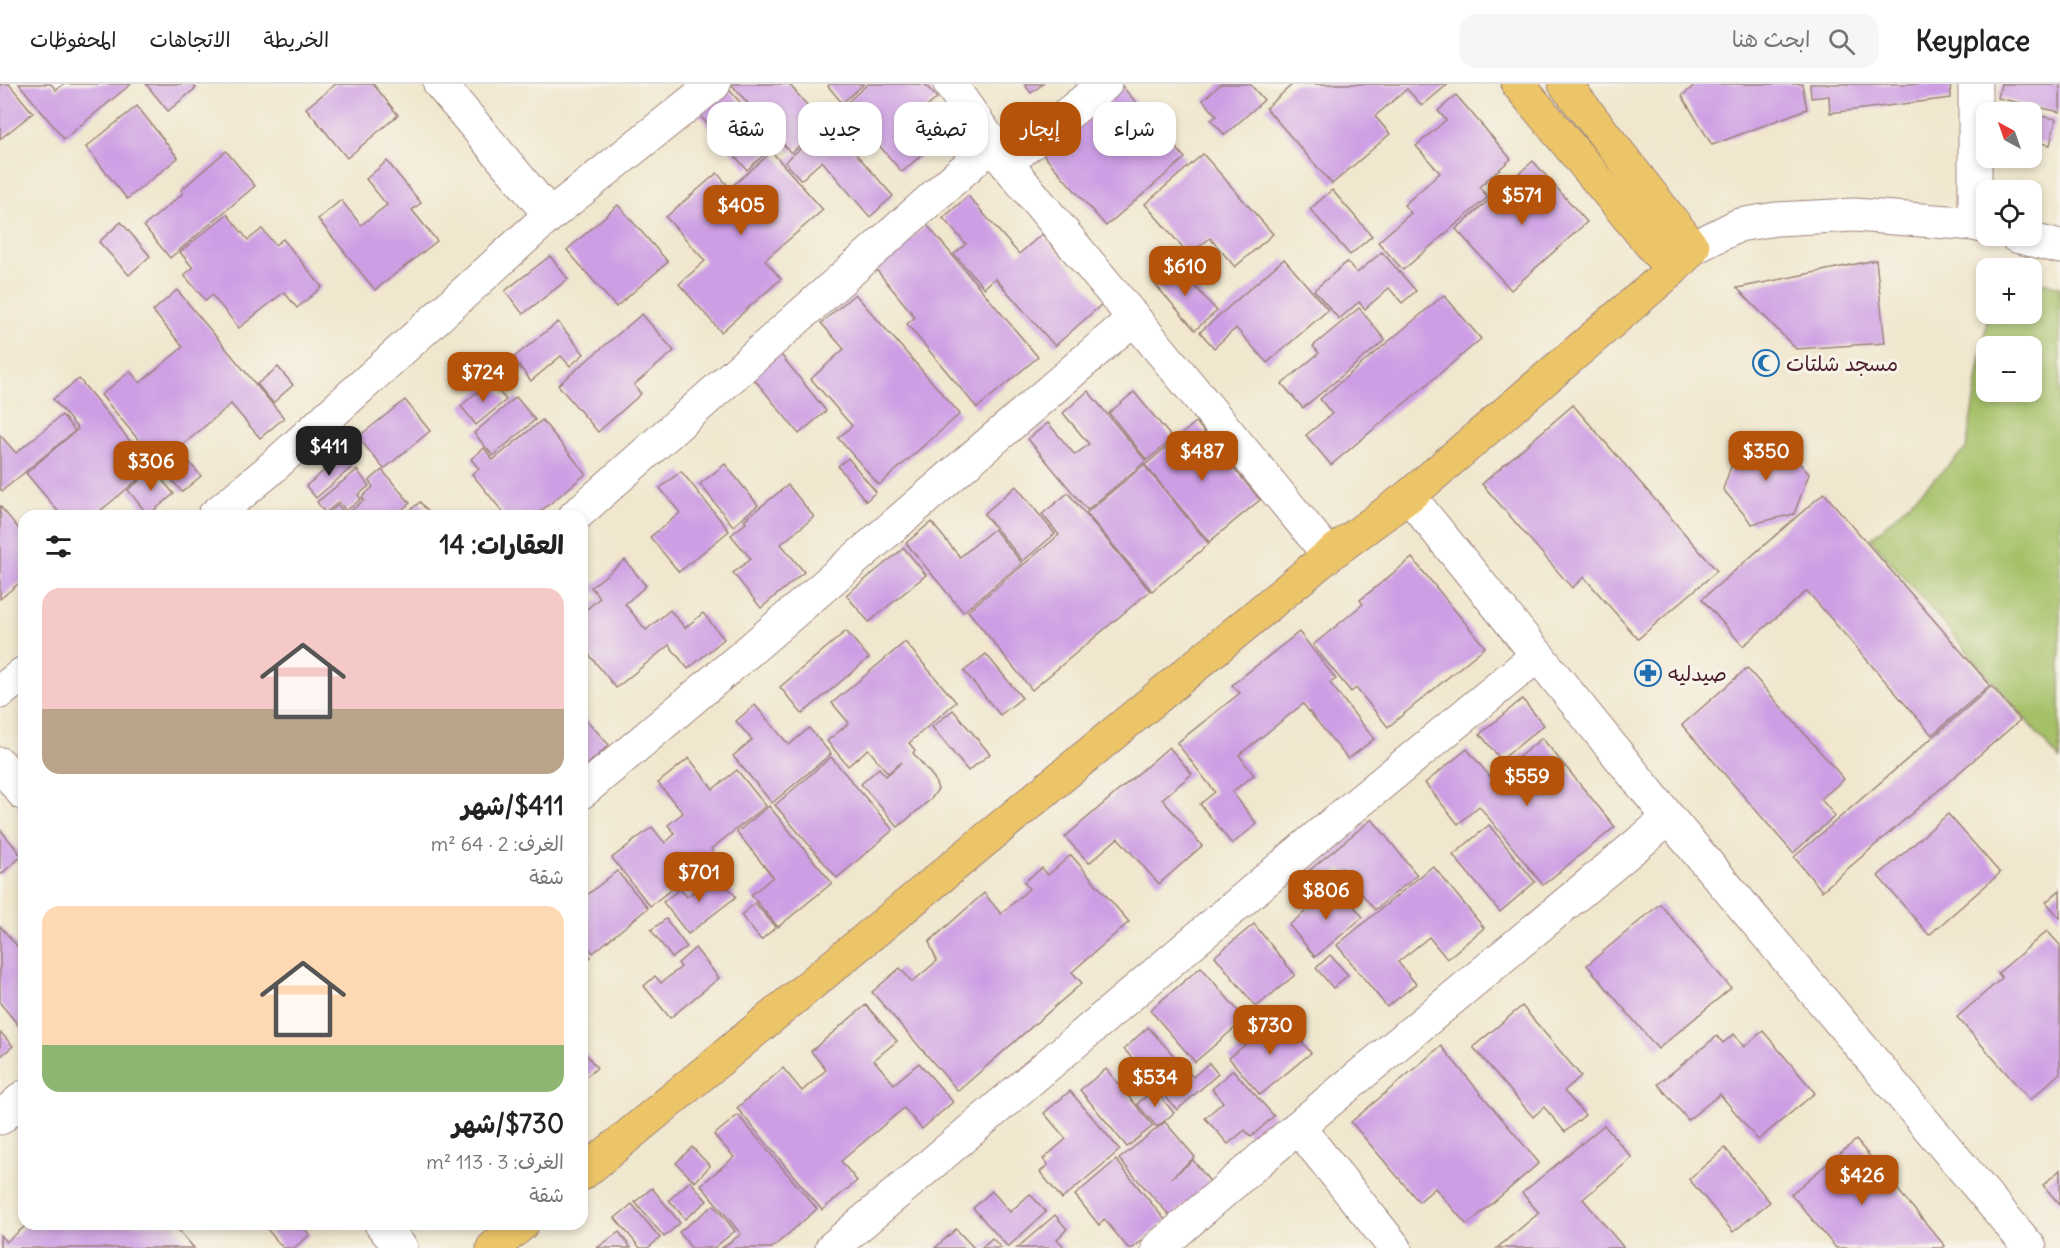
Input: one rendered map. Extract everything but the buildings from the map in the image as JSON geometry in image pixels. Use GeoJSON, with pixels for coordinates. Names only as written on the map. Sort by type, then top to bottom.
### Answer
{"type":"FeatureCollection","features":[{"type":"Feature","properties":{"kind":"main road"},"geometry":{"type":"LineString","coordinates":[[1518,84],[1682,259]]}},
{"type":"Feature","properties":{"kind":"main road"},"geometry":{"type":"LineString","coordinates":[[1565,84],[1682,259]]}},
{"type":"Feature","properties":{"kind":"main road"},"geometry":{"type":"LineString","coordinates":[[588,1169],[1329,555],[1408,495],[1682,259]]}},
{"type":"Feature","properties":{"kind":"main road"},"geometry":{"type":"LineString","coordinates":[[493,1248],[515,1230]]}},
{"type":"Feature","properties":{"kind":"street"},"geometry":{"type":"LineString","coordinates":[[440,84],[550,215]]}},
{"type":"Feature","properties":{"kind":"street"},"geometry":{"type":"LineString","coordinates":[[221,510],[266,473],[550,215],[714,84]]}},
{"type":"Feature","properties":{"kind":"street"},"geometry":{"type":"LineString","coordinates":[[950,84],[999,153],[1329,555]]}},
{"type":"Feature","properties":{"kind":"street"},"geometry":{"type":"LineString","coordinates":[[582,510],[999,153],[1105,84]]}},
{"type":"Feature","properties":{"kind":"street"},"geometry":{"type":"LineString","coordinates":[[1975,84],[1978,180]]}},
{"type":"Feature","properties":{"kind":"street"},"geometry":{"type":"LineString","coordinates":[[1682,259],[1738,225],[1776,219],[1854,215],[1976,226]]}},
{"type":"Feature","properties":{"kind":"street"},"geometry":{"type":"LineString","coordinates":[[2042,242],[2060,247]]}},
{"type":"Feature","properties":{"kind":"street"},"geometry":{"type":"LineString","coordinates":[[588,787],[1134,318]]}},
{"type":"Feature","properties":{"kind":"street"},"geometry":{"type":"LineString","coordinates":[[1408,495],[1669,818],[2030,1248]]}},
{"type":"Feature","properties":{"kind":"street"},"geometry":{"type":"LineString","coordinates":[[832,1248],[1316,838],[1538,655]]}},
{"type":"Feature","properties":{"kind":"street"},"geometry":{"type":"LineString","coordinates":[[0,692],[18,678]]}},
{"type":"Feature","properties":{"kind":"street"},"geometry":{"type":"LineString","coordinates":[[0,764],[18,786]]}},
{"type":"Feature","properties":{"kind":"street"},"geometry":{"type":"LineString","coordinates":[[1158,1248],[1298,1126],[1669,818]]}},
{"type":"Feature","properties":{"kind":"street"},"geometry":{"type":"LineString","coordinates":[[0,1118],[18,1102]]}},
{"type":"Feature","properties":{"kind":"street"},"geometry":{"type":"LineString","coordinates":[[1298,1126],[1395,1248]]}},
{"type":"Feature","properties":{"kind":"street"},"geometry":{"type":"LineString","coordinates":[[386,1230],[401,1248]]}},
{"type":"Feature","properties":{"kind":"green space"},"geometry":{"type":"Polygon","coordinates":[[[2042,282],[2060,287],[2060,760],[1871,539],[1966,449],[1976,388],[1976,402],[2042,402],[2042,336],[1984,336],[1986,324],[2042,324],[2042,282]]]}},
{"type":"Feature","properties":{"kind":"place","name":"مسجد شلتات"},"geometry":{"type":"Point","coordinates":[1766,363]}},
{"type":"Feature","properties":{"kind":"place","name":"صيدليه"},"geometry":{"type":"Point","coordinates":[1648,673]}}]}
